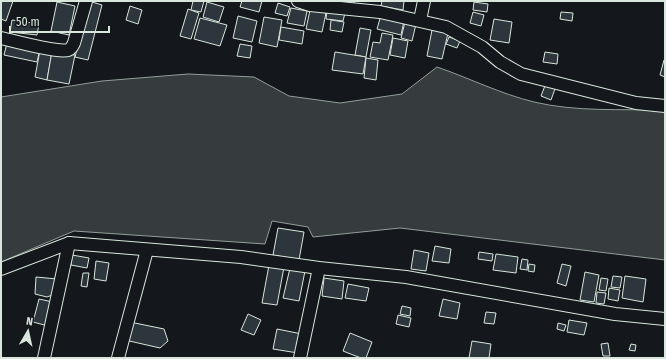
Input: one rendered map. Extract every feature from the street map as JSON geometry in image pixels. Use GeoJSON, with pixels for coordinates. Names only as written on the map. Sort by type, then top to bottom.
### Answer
{"type":"FeatureCollection","features":[{"type":"Feature","properties":{"kind":"street"},"geometry":{"type":"LineString","coordinates":[[1,38],[65,51],[70,49],[74,43],[86,1]]}},
{"type":"Feature","properties":{"kind":"street"},"geometry":{"type":"LineString","coordinates":[[298,1],[380,12],[446,26],[482,47],[500,62],[521,74],[636,103],[665,106]]}},
{"type":"Feature","properties":{"kind":"street"},"geometry":{"type":"LineString","coordinates":[[420,20],[424,1]]}},
{"type":"Feature","properties":{"kind":"street"},"geometry":{"type":"LineString","coordinates":[[44,358],[69,243]]}},
{"type":"Feature","properties":{"kind":"street"},"geometry":{"type":"LineString","coordinates":[[1,269],[69,243],[241,257],[319,268],[406,277],[614,314],[665,319]]}},
{"type":"Feature","properties":{"kind":"street"},"geometry":{"type":"LineString","coordinates":[[118,358],[147,250]]}},
{"type":"Feature","properties":{"kind":"street"},"geometry":{"type":"LineString","coordinates":[[300,358],[319,268]]}},
{"type":"Feature","properties":{"kind":"shaded area"},"geometry":{"type":"Polygon","coordinates":[[[437,67],[509,95],[534,102],[583,109],[665,110],[665,260],[400,228],[313,237],[308,227],[272,221],[265,244],[74,231],[1,262],[1,97],[102,81],[188,74],[254,77],[289,96],[340,103],[402,94],[437,67]]]}},
{"type":"Feature","properties":{"kind":"building"},"geometry":{"type":"Polygon","coordinates":[[[1,1],[13,1],[6,21],[1,19],[1,1]]]}},
{"type":"Feature","properties":{"kind":"building"},"geometry":{"type":"Polygon","coordinates":[[[89,1],[102,5],[88,60],[75,57],[89,1]]]}},
{"type":"Feature","properties":{"kind":"building"},"geometry":{"type":"Polygon","coordinates":[[[193,1],[204,1],[201,12],[191,10],[193,1]]]}},
{"type":"Feature","properties":{"kind":"building"},"geometry":{"type":"Polygon","coordinates":[[[242,1],[262,1],[259,12],[240,7],[242,1]]]}},
{"type":"Feature","properties":{"kind":"building"},"geometry":{"type":"Polygon","coordinates":[[[327,1],[354,1],[354,6],[327,1]]]}},
{"type":"Feature","properties":{"kind":"building"},"geometry":{"type":"Polygon","coordinates":[[[382,1],[404,1],[403,10],[381,6],[382,1]]]}},
{"type":"Feature","properties":{"kind":"building"},"geometry":{"type":"Polygon","coordinates":[[[57,2],[75,6],[69,35],[51,31],[57,2]]]}},
{"type":"Feature","properties":{"kind":"building"},"geometry":{"type":"Polygon","coordinates":[[[207,2],[224,7],[219,22],[203,17],[207,2]]]}},
{"type":"Feature","properties":{"kind":"building"},"geometry":{"type":"Polygon","coordinates":[[[474,2],[488,4],[487,12],[473,10],[474,2]]]}},
{"type":"Feature","properties":{"kind":"building"},"geometry":{"type":"Polygon","coordinates":[[[278,3],[290,7],[287,16],[275,13],[278,3]]]}},
{"type":"Feature","properties":{"kind":"building"},"geometry":{"type":"Polygon","coordinates":[[[130,6],[142,10],[138,24],[126,20],[130,6]]]}},
{"type":"Feature","properties":{"kind":"building"},"geometry":{"type":"Polygon","coordinates":[[[291,8],[307,11],[304,26],[287,23],[291,8]]]}},
{"type":"Feature","properties":{"kind":"building"},"geometry":{"type":"Polygon","coordinates":[[[188,9],[199,13],[191,39],[180,36],[188,9]]]}},
{"type":"Feature","properties":{"kind":"building"},"geometry":{"type":"Polygon","coordinates":[[[310,10],[326,13],[322,32],[306,29],[310,10]]]}},
{"type":"Feature","properties":{"kind":"building"},"geometry":{"type":"Polygon","coordinates":[[[327,10],[345,13],[343,21],[326,19],[327,10]]]}},
{"type":"Feature","properties":{"kind":"building"},"geometry":{"type":"Polygon","coordinates":[[[473,12],[484,15],[481,26],[470,23],[473,12]]]}},
{"type":"Feature","properties":{"kind":"building"},"geometry":{"type":"Polygon","coordinates":[[[561,12],[573,13],[572,21],[560,19],[561,12]]]}},
{"type":"Feature","properties":{"kind":"building"},"geometry":{"type":"Polygon","coordinates":[[[381,15],[404,21],[401,35],[377,29],[381,15]]]}},
{"type":"Feature","properties":{"kind":"building"},"geometry":{"type":"Polygon","coordinates":[[[238,16],[257,21],[252,42],[233,38],[238,16]]]}},
{"type":"Feature","properties":{"kind":"building"},"geometry":{"type":"Polygon","coordinates":[[[264,17],[282,20],[277,47],[259,43],[264,17]]]}},
{"type":"Feature","properties":{"kind":"building"},"geometry":{"type":"Polygon","coordinates":[[[200,18],[227,25],[220,46],[194,39],[200,18]]]}},
{"type":"Feature","properties":{"kind":"building"},"geometry":{"type":"Polygon","coordinates":[[[494,19],[512,22],[509,43],[490,40],[494,19]]]}},
{"type":"Feature","properties":{"kind":"building"},"geometry":{"type":"Polygon","coordinates":[[[12,20],[39,24],[37,35],[10,32],[12,20]]]}},
{"type":"Feature","properties":{"kind":"building"},"geometry":{"type":"Polygon","coordinates":[[[331,20],[344,22],[342,32],[330,30],[331,20]]]}},
{"type":"Feature","properties":{"kind":"building"},"geometry":{"type":"Polygon","coordinates":[[[405,22],[416,24],[412,41],[401,38],[405,22]]]}},
{"type":"Feature","properties":{"kind":"building"},"geometry":{"type":"Polygon","coordinates":[[[281,27],[304,31],[302,44],[279,40],[281,27]]]}},
{"type":"Feature","properties":{"kind":"building"},"geometry":{"type":"Polygon","coordinates":[[[360,28],[371,30],[366,57],[355,55],[360,28]]]}},
{"type":"Feature","properties":{"kind":"building"},"geometry":{"type":"Polygon","coordinates":[[[432,30],[448,33],[442,59],[427,56],[432,30]]]}},
{"type":"Feature","properties":{"kind":"building"},"geometry":{"type":"Polygon","coordinates":[[[382,33],[393,35],[388,60],[370,57],[373,42],[380,43],[382,33]]]}},
{"type":"Feature","properties":{"kind":"building"},"geometry":{"type":"Polygon","coordinates":[[[449,37],[460,41],[457,48],[446,44],[449,37]]]}},
{"type":"Feature","properties":{"kind":"building"},"geometry":{"type":"Polygon","coordinates":[[[393,38],[408,41],[405,58],[390,55],[393,38]]]}},
{"type":"Feature","properties":{"kind":"building"},"geometry":{"type":"Polygon","coordinates":[[[7,43],[40,49],[37,62],[4,55],[7,43]]]}},
{"type":"Feature","properties":{"kind":"building"},"geometry":{"type":"Polygon","coordinates":[[[240,44],[252,46],[250,58],[237,56],[240,44]]]}},
{"type":"Feature","properties":{"kind":"building"},"geometry":{"type":"Polygon","coordinates":[[[40,50],[52,52],[47,80],[35,77],[40,50]]]}},
{"type":"Feature","properties":{"kind":"building"},"geometry":{"type":"Polygon","coordinates":[[[52,51],[75,55],[69,84],[47,80],[52,51]]]}},
{"type":"Feature","properties":{"kind":"building"},"geometry":{"type":"Polygon","coordinates":[[[335,52],[366,57],[363,74],[332,70],[335,52]]]}},
{"type":"Feature","properties":{"kind":"building"},"geometry":{"type":"Polygon","coordinates":[[[545,52],[558,54],[557,64],[543,62],[545,52]]]}},
{"type":"Feature","properties":{"kind":"building"},"geometry":{"type":"Polygon","coordinates":[[[366,58],[378,60],[376,80],[364,78],[366,58]]]}},
{"type":"Feature","properties":{"kind":"building"},"geometry":{"type":"Polygon","coordinates":[[[665,60],[665,77],[660,75],[665,60]]]}},
{"type":"Feature","properties":{"kind":"building"},"geometry":{"type":"Polygon","coordinates":[[[546,83],[556,86],[551,100],[541,96],[546,83]]]}},
{"type":"Feature","properties":{"kind":"building"},"geometry":{"type":"Polygon","coordinates":[[[278,228],[304,232],[299,260],[273,255],[278,228]]]}},
{"type":"Feature","properties":{"kind":"building"},"geometry":{"type":"Polygon","coordinates":[[[435,246],[451,249],[449,263],[432,261],[435,246]]]}},
{"type":"Feature","properties":{"kind":"building"},"geometry":{"type":"Polygon","coordinates":[[[414,250],[429,253],[426,271],[411,269],[414,250]]]}},
{"type":"Feature","properties":{"kind":"building"},"geometry":{"type":"Polygon","coordinates":[[[479,252],[493,254],[492,261],[478,259],[479,252]]]}},
{"type":"Feature","properties":{"kind":"building"},"geometry":{"type":"Polygon","coordinates":[[[496,254],[518,257],[516,273],[493,270],[496,254]]]}},
{"type":"Feature","properties":{"kind":"building"},"geometry":{"type":"Polygon","coordinates":[[[72,255],[89,258],[87,268],[71,265],[72,255]]]}},
{"type":"Feature","properties":{"kind":"building"},"geometry":{"type":"Polygon","coordinates":[[[522,259],[528,260],[527,270],[520,269],[522,259]]]}},
{"type":"Feature","properties":{"kind":"building"},"geometry":{"type":"Polygon","coordinates":[[[96,261],[109,263],[106,281],[94,279],[96,261]]]}},
{"type":"Feature","properties":{"kind":"building"},"geometry":{"type":"Polygon","coordinates":[[[529,264],[535,265],[534,272],[528,271],[529,264]]]}},
{"type":"Feature","properties":{"kind":"building"},"geometry":{"type":"Polygon","coordinates":[[[562,264],[571,266],[566,286],[557,283],[562,264]]]}},
{"type":"Feature","properties":{"kind":"building"},"geometry":{"type":"Polygon","coordinates":[[[269,265],[284,267],[277,305],[262,303],[269,265]]]}},
{"type":"Feature","properties":{"kind":"building"},"geometry":{"type":"Polygon","coordinates":[[[290,268],[305,271],[299,301],[283,298],[290,268]]]}},
{"type":"Feature","properties":{"kind":"building"},"geometry":{"type":"Polygon","coordinates":[[[585,272],[599,275],[594,302],[580,300],[585,272]]]}},
{"type":"Feature","properties":{"kind":"building"},"geometry":{"type":"Polygon","coordinates":[[[83,273],[89,273],[87,287],[81,286],[83,273]]]}},
{"type":"Feature","properties":{"kind":"building"},"geometry":{"type":"Polygon","coordinates":[[[613,276],[622,277],[620,288],[611,287],[613,276]]]}},
{"type":"Feature","properties":{"kind":"building"},"geometry":{"type":"Polygon","coordinates":[[[625,276],[646,279],[643,302],[622,298],[625,276]]]}},
{"type":"Feature","properties":{"kind":"building"},"geometry":{"type":"Polygon","coordinates":[[[36,277],[57,279],[55,294],[47,297],[35,294],[36,277]]]}},
{"type":"Feature","properties":{"kind":"building"},"geometry":{"type":"Polygon","coordinates":[[[324,278],[344,281],[342,299],[322,296],[324,278]]]}},
{"type":"Feature","properties":{"kind":"building"},"geometry":{"type":"Polygon","coordinates":[[[601,278],[608,279],[606,291],[599,290],[601,278]]]}},
{"type":"Feature","properties":{"kind":"building"},"geometry":{"type":"Polygon","coordinates":[[[348,284],[369,288],[366,301],[345,298],[348,284]]]}},
{"type":"Feature","properties":{"kind":"building"},"geometry":{"type":"Polygon","coordinates":[[[609,288],[620,290],[618,301],[608,299],[609,288]]]}},
{"type":"Feature","properties":{"kind":"building"},"geometry":{"type":"Polygon","coordinates":[[[597,292],[606,293],[604,304],[596,303],[597,292]]]}},
{"type":"Feature","properties":{"kind":"building"},"geometry":{"type":"Polygon","coordinates":[[[39,299],[53,302],[48,326],[33,322],[39,299]]]}},
{"type":"Feature","properties":{"kind":"building"},"geometry":{"type":"Polygon","coordinates":[[[443,299],[460,303],[457,319],[439,316],[443,299]]]}},
{"type":"Feature","properties":{"kind":"building"},"geometry":{"type":"Polygon","coordinates":[[[402,306],[411,308],[410,316],[400,314],[402,306]]]}},
{"type":"Feature","properties":{"kind":"building"},"geometry":{"type":"Polygon","coordinates":[[[486,312],[496,313],[494,324],[484,323],[486,312]]]}},
{"type":"Feature","properties":{"kind":"building"},"geometry":{"type":"Polygon","coordinates":[[[248,314],[261,320],[254,335],[241,330],[248,314]]]}},
{"type":"Feature","properties":{"kind":"building"},"geometry":{"type":"Polygon","coordinates":[[[398,315],[411,318],[409,327],[396,324],[398,315]]]}},
{"type":"Feature","properties":{"kind":"building"},"geometry":{"type":"Polygon","coordinates":[[[569,320],[587,323],[584,335],[567,332],[569,320]]]}},
{"type":"Feature","properties":{"kind":"building"},"geometry":{"type":"Polygon","coordinates":[[[130,322],[164,329],[168,341],[160,348],[125,340],[130,322]]]}},
{"type":"Feature","properties":{"kind":"building"},"geometry":{"type":"Polygon","coordinates":[[[558,323],[566,325],[564,331],[557,329],[558,323]]]}},
{"type":"Feature","properties":{"kind":"building"},"geometry":{"type":"Polygon","coordinates":[[[277,329],[302,334],[298,353],[273,349],[277,329]]]}},
{"type":"Feature","properties":{"kind":"building"},"geometry":{"type":"Polygon","coordinates":[[[350,333],[372,342],[366,358],[361,358],[343,351],[350,333]]]}},
{"type":"Feature","properties":{"kind":"building"},"geometry":{"type":"Polygon","coordinates":[[[472,341],[491,344],[489,358],[469,358],[472,341]]]}},
{"type":"Feature","properties":{"kind":"building"},"geometry":{"type":"Polygon","coordinates":[[[608,343],[610,356],[603,356],[601,344],[608,343]]]}},
{"type":"Feature","properties":{"kind":"building"},"geometry":{"type":"Polygon","coordinates":[[[631,344],[636,345],[635,351],[629,350],[631,344]]]}}]}
